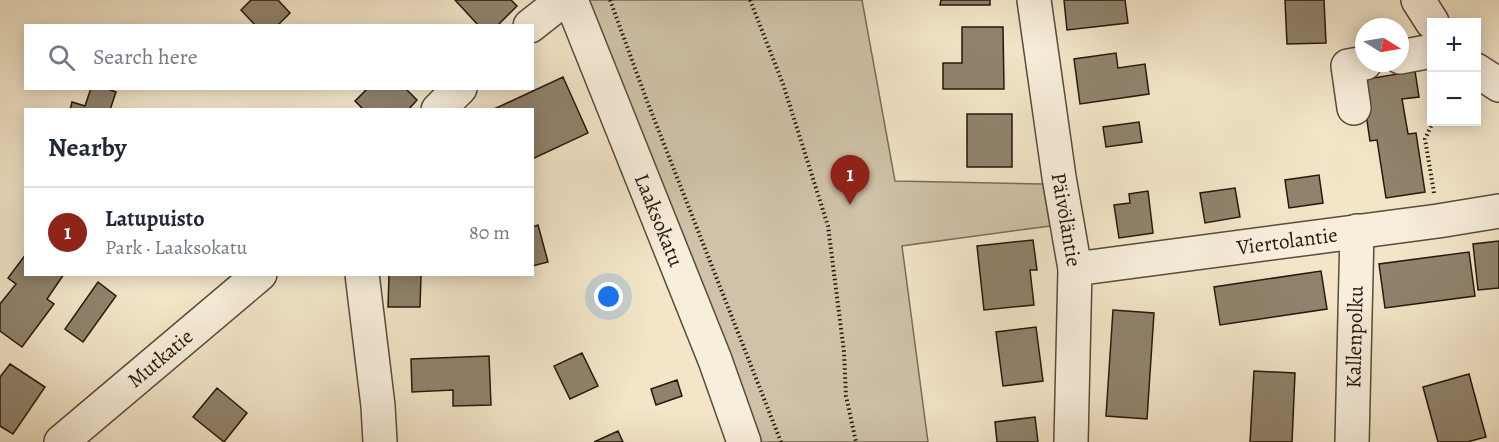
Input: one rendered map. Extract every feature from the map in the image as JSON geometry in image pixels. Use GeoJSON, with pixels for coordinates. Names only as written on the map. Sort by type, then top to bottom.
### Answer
{"type":"FeatureCollection","features":[{"type":"Feature","properties":{"kind":"street"},"geometry":{"type":"LineString","coordinates":[[533,24],[563,0]]}},
{"type":"Feature","properties":{"kind":"street","name":"Laaksokatu"},"geometry":{"type":"LineString","coordinates":[[571,0],[715,360],[744,442]]}},
{"type":"Feature","properties":{"kind":"street","name":"Päivöläntie"},"geometry":{"type":"LineString","coordinates":[[1034,0],[1059,177],[1075,269],[1071,442]]}},
{"type":"Feature","properties":{"kind":"street"},"geometry":{"type":"LineString","coordinates":[[1418,0],[1429,18]]}},
{"type":"Feature","properties":{"kind":"street"},"geometry":{"type":"LineString","coordinates":[[1409,55],[1427,52]]}},
{"type":"Feature","properties":{"kind":"street"},"geometry":{"type":"LineString","coordinates":[[1354,108],[1348,66],[1355,65]]}},
{"type":"Feature","properties":{"kind":"street"},"geometry":{"type":"LineString","coordinates":[[1479,72],[1499,85]]}},
{"type":"Feature","properties":{"kind":"street"},"geometry":{"type":"LineString","coordinates":[[440,108],[458,90]]}},
{"type":"Feature","properties":{"kind":"street","name":"Viertolantie"},"geometry":{"type":"LineString","coordinates":[[1075,269],[1499,211]]}},
{"type":"Feature","properties":{"kind":"street","name":"Kallenpolku"},"geometry":{"type":"LineString","coordinates":[[1352,442],[1356,231]]}},
{"type":"Feature","properties":{"kind":"street","name":"Mutkatie"},"geometry":{"type":"LineString","coordinates":[[61,442],[258,276]]}},
{"type":"Feature","properties":{"kind":"street"},"geometry":{"type":"LineString","coordinates":[[362,276],[378,406],[380,442]]}},
{"type":"Feature","properties":{"kind":"path"},"geometry":{"type":"LineString","coordinates":[[610,0],[647,101],[781,442]]}},
{"type":"Feature","properties":{"kind":"path"},"geometry":{"type":"LineString","coordinates":[[750,0],[783,84],[828,226],[844,352],[846,396],[856,442]]}},
{"type":"Feature","properties":{"kind":"path"},"geometry":{"type":"LineString","coordinates":[[1431,126],[1425,139],[1438,221]]}},
{"type":"Feature","properties":{"kind":"shaded area"},"geometry":{"type":"Polygon","coordinates":[[[571,0],[862,0],[895,181],[1043,184],[1050,226],[902,246],[928,442],[744,442],[571,0]]]}},
{"type":"Feature","properties":{"kind":"building"},"geometry":{"type":"Polygon","coordinates":[[[251,0],[278,0],[290,13],[279,24],[254,24],[241,10],[251,0]]]}},
{"type":"Feature","properties":{"kind":"building"},"geometry":{"type":"Polygon","coordinates":[[[455,0],[511,0],[517,6],[499,24],[477,24],[455,0]]]}},
{"type":"Feature","properties":{"kind":"building"},"geometry":{"type":"Polygon","coordinates":[[[941,0],[990,0],[990,5],[940,5],[941,0]]]}},
{"type":"Feature","properties":{"kind":"building"},"geometry":{"type":"Polygon","coordinates":[[[1064,0],[1125,0],[1128,23],[1067,30],[1064,0]]]}},
{"type":"Feature","properties":{"kind":"building"},"geometry":{"type":"Polygon","coordinates":[[[1285,0],[1324,0],[1326,43],[1287,44],[1285,0]]]}},
{"type":"Feature","properties":{"kind":"building"},"geometry":{"type":"Polygon","coordinates":[[[962,27],[1003,27],[1004,89],[943,89],[943,63],[962,63],[962,27]]]}},
{"type":"Feature","properties":{"kind":"building"},"geometry":{"type":"Polygon","coordinates":[[[1116,53],[1118,68],[1145,64],[1149,94],[1080,104],[1074,59],[1116,53]]]}},
{"type":"Feature","properties":{"kind":"building"},"geometry":{"type":"Polygon","coordinates":[[[1415,71],[1419,97],[1402,99],[1408,134],[1416,133],[1425,192],[1386,198],[1377,140],[1370,141],[1361,80],[1415,71]]]}},
{"type":"Feature","properties":{"kind":"building"},"geometry":{"type":"Polygon","coordinates":[[[563,77],[588,133],[534,158],[534,108],[496,108],[563,77]]]}},
{"type":"Feature","properties":{"kind":"building"},"geometry":{"type":"Polygon","coordinates":[[[90,90],[116,92],[111,108],[70,108],[72,102],[85,106],[90,90]]]}},
{"type":"Feature","properties":{"kind":"building"},"geometry":{"type":"Polygon","coordinates":[[[366,90],[407,90],[417,100],[410,108],[362,108],[355,101],[366,90]]]}},
{"type":"Feature","properties":{"kind":"building"},"geometry":{"type":"Polygon","coordinates":[[[967,114],[1012,114],[1012,167],[967,167],[967,114]]]}},
{"type":"Feature","properties":{"kind":"building"},"geometry":{"type":"Polygon","coordinates":[[[1139,122],[1142,142],[1106,147],[1103,127],[1139,122]]]}},
{"type":"Feature","properties":{"kind":"building"},"geometry":{"type":"Polygon","coordinates":[[[1319,175],[1323,203],[1289,208],[1285,180],[1319,175]]]}},
{"type":"Feature","properties":{"kind":"building"},"geometry":{"type":"Polygon","coordinates":[[[1235,188],[1240,217],[1205,223],[1200,193],[1235,188]]]}},
{"type":"Feature","properties":{"kind":"building"},"geometry":{"type":"Polygon","coordinates":[[[1148,191],[1153,233],[1119,238],[1114,205],[1130,203],[1129,194],[1148,191]]]}},
{"type":"Feature","properties":{"kind":"building"},"geometry":{"type":"Polygon","coordinates":[[[538,225],[548,262],[534,266],[534,226],[538,225]]]}},
{"type":"Feature","properties":{"kind":"building"},"geometry":{"type":"Polygon","coordinates":[[[1033,240],[1037,270],[1030,270],[1034,305],[984,310],[977,246],[1033,240]]]}},
{"type":"Feature","properties":{"kind":"building"},"geometry":{"type":"Polygon","coordinates":[[[1499,241],[1499,288],[1478,290],[1473,244],[1499,241]]]}},
{"type":"Feature","properties":{"kind":"building"},"geometry":{"type":"Polygon","coordinates":[[[1469,252],[1475,296],[1385,308],[1379,264],[1469,252]]]}},
{"type":"Feature","properties":{"kind":"building"},"geometry":{"type":"Polygon","coordinates":[[[24,257],[24,276],[63,276],[47,299],[54,304],[22,347],[0,331],[0,304],[16,284],[8,278],[24,257]]]}},
{"type":"Feature","properties":{"kind":"building"},"geometry":{"type":"Polygon","coordinates":[[[1321,271],[1327,309],[1220,325],[1214,287],[1321,271]]]}},
{"type":"Feature","properties":{"kind":"building"},"geometry":{"type":"Polygon","coordinates":[[[389,276],[421,276],[420,307],[388,307],[389,276]]]}},
{"type":"Feature","properties":{"kind":"building"},"geometry":{"type":"Polygon","coordinates":[[[98,282],[116,296],[83,342],[65,329],[98,282]]]}},
{"type":"Feature","properties":{"kind":"building"},"geometry":{"type":"Polygon","coordinates":[[[1113,310],[1154,313],[1147,419],[1106,416],[1113,310]]]}},
{"type":"Feature","properties":{"kind":"building"},"geometry":{"type":"Polygon","coordinates":[[[1036,327],[1043,381],[1003,386],[996,332],[1036,327]]]}},
{"type":"Feature","properties":{"kind":"building"},"geometry":{"type":"Polygon","coordinates":[[[582,353],[598,386],[570,399],[554,366],[582,353]]]}},
{"type":"Feature","properties":{"kind":"building"},"geometry":{"type":"Polygon","coordinates":[[[489,356],[491,405],[453,406],[453,390],[412,392],[411,359],[489,356]]]}},
{"type":"Feature","properties":{"kind":"building"},"geometry":{"type":"Polygon","coordinates":[[[10,364],[45,387],[13,434],[0,426],[0,377],[10,364]]]}},
{"type":"Feature","properties":{"kind":"building"},"geometry":{"type":"Polygon","coordinates":[[[1254,371],[1295,373],[1292,442],[1250,442],[1254,371]]]}},
{"type":"Feature","properties":{"kind":"building"},"geometry":{"type":"Polygon","coordinates":[[[1469,374],[1486,437],[1467,442],[1438,442],[1423,387],[1469,374]]]}},
{"type":"Feature","properties":{"kind":"building"},"geometry":{"type":"Polygon","coordinates":[[[677,380],[682,396],[656,405],[651,389],[677,380]]]}},
{"type":"Feature","properties":{"kind":"building"},"geometry":{"type":"Polygon","coordinates":[[[217,388],[247,413],[224,442],[193,417],[217,388]]]}},
{"type":"Feature","properties":{"kind":"building"},"geometry":{"type":"Polygon","coordinates":[[[1035,417],[1038,442],[997,442],[995,422],[1035,417]]]}},
{"type":"Feature","properties":{"kind":"building"},"geometry":{"type":"Polygon","coordinates":[[[618,431],[623,442],[594,442],[618,431]]]}},
{"type":"Feature","properties":{"kind":"place","name":"Latupuisto"},"geometry":{"type":"Point","coordinates":[850,205]}}]}
